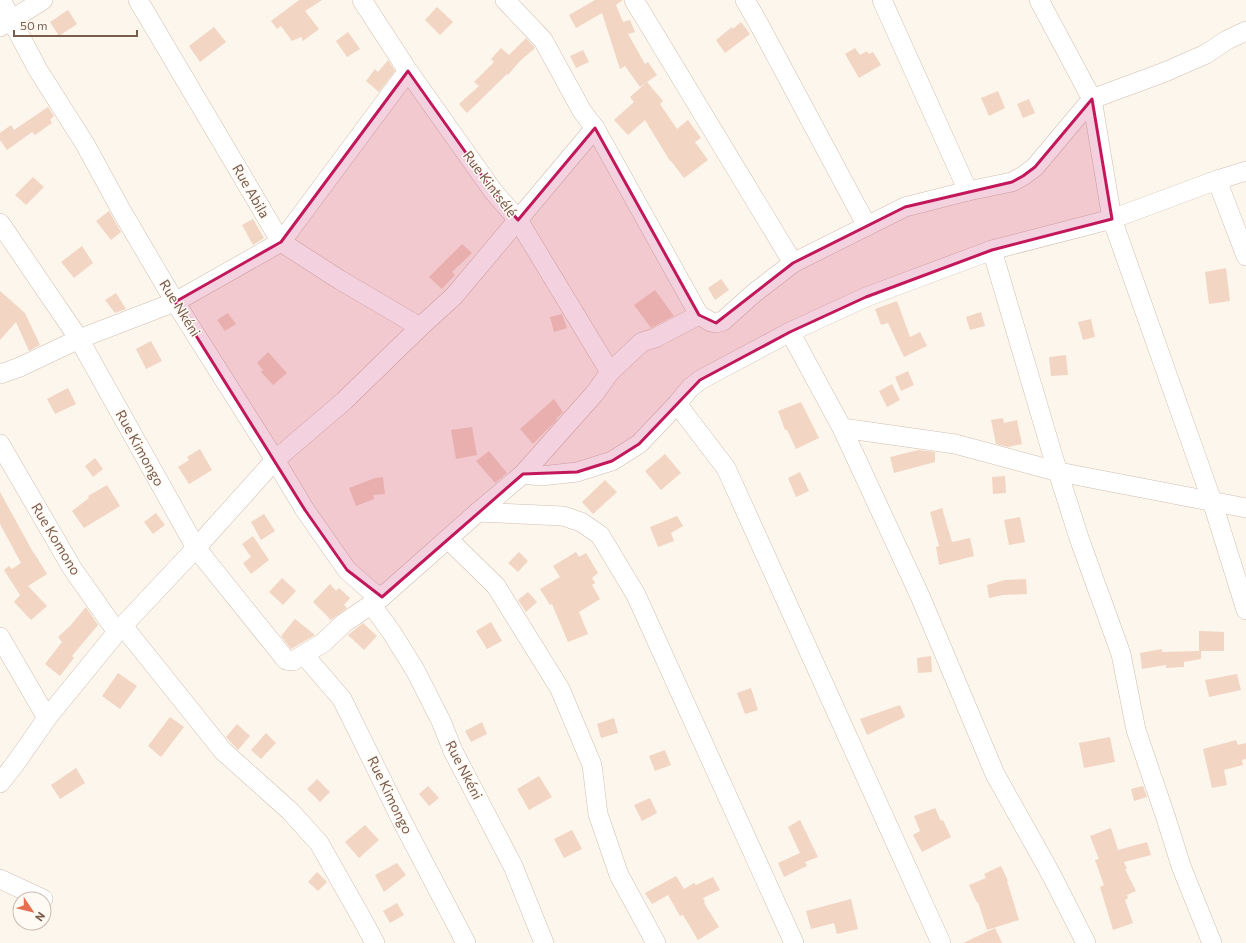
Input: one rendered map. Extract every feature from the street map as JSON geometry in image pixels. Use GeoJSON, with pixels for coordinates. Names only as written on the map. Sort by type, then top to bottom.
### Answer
{"type":"FeatureCollection","features":[{"type":"Feature","properties":{"kind":"street","name":"Rue Nkéni"},"geometry":{"type":"LineString","coordinates":[[2,0],[6,23],[85,144],[121,210],[176,302],[305,510],[347,570],[372,592],[392,633],[415,670],[441,721],[453,751],[513,866],[544,943]]}},
{"type":"Feature","properties":{"kind":"street"},"geometry":{"type":"LineString","coordinates":[[6,23],[43,0]]}},
{"type":"Feature","properties":{"kind":"street","name":"Rue Abila"},"geometry":{"type":"LineString","coordinates":[[138,0],[281,242],[340,280],[420,327]]}},
{"type":"Feature","properties":{"kind":"street","name":"Rue Kintsélé"},"geometry":{"type":"LineString","coordinates":[[362,0],[408,71],[493,190],[518,220],[610,372]]}},
{"type":"Feature","properties":{"kind":"street"},"geometry":{"type":"LineString","coordinates":[[505,0],[543,40],[582,111],[595,128],[699,315],[711,322],[716,323],[723,321],[753,294],[793,263],[905,207],[968,191],[1012,182],[1023,176],[1035,166],[1092,98],[1165,72],[1206,54],[1226,40],[1246,31]]}},
{"type":"Feature","properties":{"kind":"street"},"geometry":{"type":"LineString","coordinates":[[634,0],[793,263]]}},
{"type":"Feature","properties":{"kind":"street"},"geometry":{"type":"LineString","coordinates":[[745,0],[867,226]]}},
{"type":"Feature","properties":{"kind":"street"},"geometry":{"type":"LineString","coordinates":[[882,0],[968,191]]}},
{"type":"Feature","properties":{"kind":"street"},"geometry":{"type":"LineString","coordinates":[[1039,0],[1092,98],[1112,219],[1212,501],[1246,610]]}},
{"type":"Feature","properties":{"kind":"street"},"geometry":{"type":"LineString","coordinates":[[0,374],[78,339],[176,302],[281,242],[408,71]]}},
{"type":"Feature","properties":{"kind":"street"},"geometry":{"type":"LineString","coordinates":[[0,782],[16,764],[47,718],[120,629],[196,548],[275,460],[344,401],[454,296],[595,128]]}},
{"type":"Feature","properties":{"kind":"street"},"geometry":{"type":"LineString","coordinates":[[523,474],[541,476],[577,472],[612,461],[639,444],[690,388],[700,380],[790,332],[866,297],[992,250],[1112,219],[1217,180],[1246,171]]}},
{"type":"Feature","properties":{"kind":"street"},"geometry":{"type":"LineString","coordinates":[[1217,180],[1246,256]]}},
{"type":"Feature","properties":{"kind":"street","name":"Rue Kimongo"},"geometry":{"type":"LineString","coordinates":[[0,223],[78,339],[196,548],[286,660],[298,658],[342,698],[403,823],[466,943]]}},
{"type":"Feature","properties":{"kind":"street"},"geometry":{"type":"LineString","coordinates":[[992,250],[1079,538],[1121,654],[1136,730],[1166,818],[1180,866],[1212,943]]}},
{"type":"Feature","properties":{"kind":"street"},"geometry":{"type":"LineString","coordinates":[[298,658],[323,643],[344,624],[377,601],[523,474],[595,393],[610,372],[642,342],[655,338],[699,315]]}},
{"type":"Feature","properties":{"kind":"street"},"geometry":{"type":"LineString","coordinates":[[790,332],[842,428],[920,596],[995,774],[1052,876],[1086,943]]}},
{"type":"Feature","properties":{"kind":"street"},"geometry":{"type":"LineString","coordinates":[[677,404],[726,468],[941,943]]}},
{"type":"Feature","properties":{"kind":"street"},"geometry":{"type":"LineString","coordinates":[[842,428],[955,444],[1058,472],[1246,508]]}},
{"type":"Feature","properties":{"kind":"street","name":"Rue Komono"},"geometry":{"type":"LineString","coordinates":[[0,444],[72,568],[120,629],[223,751],[290,811],[318,843],[362,917],[375,943]]}},
{"type":"Feature","properties":{"kind":"street"},"geometry":{"type":"LineString","coordinates":[[478,512],[562,516],[581,522],[600,535],[636,595],[794,943]]}},
{"type":"Feature","properties":{"kind":"street"},"geometry":{"type":"LineString","coordinates":[[448,539],[496,586],[560,689],[592,765],[598,814],[619,875],[656,943]]}},
{"type":"Feature","properties":{"kind":"street"},"geometry":{"type":"LineString","coordinates":[[0,637],[47,718]]}},
{"type":"Feature","properties":{"kind":"street"},"geometry":{"type":"LineString","coordinates":[[0,879],[26,891]]}},
{"type":"Feature","properties":{"kind":"highlighted area"},"geometry":{"type":"Polygon","coordinates":[[[408,71],[493,191],[518,220],[595,128],[699,315],[716,323],[793,263],[905,207],[1012,182],[1023,176],[1035,167],[1092,99],[1112,219],[992,250],[866,297],[790,332],[700,380],[639,444],[612,461],[577,472],[523,474],[382,597],[347,570],[305,510],[175,302],[281,242],[408,71]]]}},
{"type":"Feature","properties":{"kind":"building"},"geometry":{"type":"Polygon","coordinates":[[[299,0],[322,0],[305,11],[319,29],[303,41],[301,37],[292,41],[281,26],[277,29],[271,21],[299,0]]]}},
{"type":"Feature","properties":{"kind":"building"},"geometry":{"type":"Polygon","coordinates":[[[595,0],[623,0],[616,5],[623,22],[630,20],[635,32],[628,34],[645,64],[648,62],[657,75],[640,87],[625,66],[620,69],[602,13],[576,28],[569,15],[595,0]]]}},
{"type":"Feature","properties":{"kind":"building"},"geometry":{"type":"Polygon","coordinates":[[[437,7],[453,22],[440,35],[425,20],[437,7]]]}},
{"type":"Feature","properties":{"kind":"building"},"geometry":{"type":"Polygon","coordinates":[[[68,10],[77,24],[59,36],[50,22],[68,10]]]}},
{"type":"Feature","properties":{"kind":"building"},"geometry":{"type":"Polygon","coordinates":[[[741,22],[750,34],[725,53],[716,40],[732,27],[733,29],[741,22]]]}},
{"type":"Feature","properties":{"kind":"building"},"geometry":{"type":"Polygon","coordinates":[[[214,27],[226,42],[200,62],[189,46],[214,27]]]}},
{"type":"Feature","properties":{"kind":"building"},"geometry":{"type":"Polygon","coordinates":[[[348,32],[360,49],[347,57],[336,41],[348,32]]]}},
{"type":"Feature","properties":{"kind":"building"},"geometry":{"type":"Polygon","coordinates":[[[526,38],[535,48],[467,113],[459,104],[479,86],[474,82],[494,62],[491,59],[501,48],[509,55],[526,38]]]}},
{"type":"Feature","properties":{"kind":"building"},"geometry":{"type":"Polygon","coordinates":[[[855,48],[860,55],[867,51],[869,54],[873,52],[881,65],[859,78],[845,54],[855,48]]]}},
{"type":"Feature","properties":{"kind":"building"},"geometry":{"type":"Polygon","coordinates":[[[583,50],[589,62],[576,68],[570,56],[583,50]]]}},
{"type":"Feature","properties":{"kind":"building"},"geometry":{"type":"Polygon","coordinates":[[[388,60],[395,71],[379,92],[366,81],[375,69],[378,72],[388,60]]]}},
{"type":"Feature","properties":{"kind":"building"},"geometry":{"type":"Polygon","coordinates":[[[647,82],[663,101],[660,104],[677,129],[688,120],[701,138],[695,142],[708,160],[684,178],[670,161],[645,120],[628,135],[614,120],[634,102],[630,97],[647,82]]]}},
{"type":"Feature","properties":{"kind":"building"},"geometry":{"type":"Polygon","coordinates":[[[998,91],[1005,108],[989,116],[981,98],[998,91]]]}},
{"type":"Feature","properties":{"kind":"building"},"geometry":{"type":"Polygon","coordinates":[[[1029,99],[1035,113],[1023,118],[1017,104],[1029,99]]]}},
{"type":"Feature","properties":{"kind":"building"},"geometry":{"type":"Polygon","coordinates":[[[48,107],[54,116],[50,120],[52,123],[35,135],[32,132],[7,150],[0,140],[0,133],[11,125],[14,130],[48,107]]]}},
{"type":"Feature","properties":{"kind":"building"},"geometry":{"type":"Polygon","coordinates":[[[33,177],[44,187],[26,205],[15,195],[33,177]]]}},
{"type":"Feature","properties":{"kind":"building"},"geometry":{"type":"Polygon","coordinates":[[[109,211],[121,232],[111,240],[96,221],[109,211]]]}},
{"type":"Feature","properties":{"kind":"building"},"geometry":{"type":"Polygon","coordinates":[[[253,219],[264,238],[253,245],[242,225],[253,219]]]}},
{"type":"Feature","properties":{"kind":"building"},"geometry":{"type":"Polygon","coordinates":[[[462,244],[472,253],[452,272],[455,275],[442,289],[429,277],[462,244]]]}},
{"type":"Feature","properties":{"kind":"building"},"geometry":{"type":"Polygon","coordinates":[[[82,246],[93,263],[74,278],[61,262],[82,246]]]}},
{"type":"Feature","properties":{"kind":"building"},"geometry":{"type":"Polygon","coordinates":[[[1226,268],[1230,301],[1209,304],[1205,272],[1226,268]]]}},
{"type":"Feature","properties":{"kind":"building"},"geometry":{"type":"Polygon","coordinates":[[[721,279],[729,290],[715,300],[708,288],[721,279]]]}},
{"type":"Feature","properties":{"kind":"building"},"geometry":{"type":"Polygon","coordinates":[[[655,290],[674,316],[651,328],[634,305],[655,290]]]}},
{"type":"Feature","properties":{"kind":"building"},"geometry":{"type":"Polygon","coordinates":[[[0,291],[25,313],[40,345],[29,351],[16,322],[0,340],[0,291]]]}},
{"type":"Feature","properties":{"kind":"building"},"geometry":{"type":"Polygon","coordinates":[[[116,293],[126,309],[115,313],[105,300],[116,293]]]}},
{"type":"Feature","properties":{"kind":"building"},"geometry":{"type":"Polygon","coordinates":[[[897,301],[910,337],[920,332],[927,346],[904,357],[888,323],[881,325],[875,309],[897,301]]]}},
{"type":"Feature","properties":{"kind":"building"},"geometry":{"type":"Polygon","coordinates":[[[981,312],[985,326],[970,330],[966,317],[981,312]]]}},
{"type":"Feature","properties":{"kind":"building"},"geometry":{"type":"Polygon","coordinates":[[[228,313],[236,324],[225,331],[217,320],[228,313]]]}},
{"type":"Feature","properties":{"kind":"building"},"geometry":{"type":"Polygon","coordinates":[[[562,314],[567,328],[554,332],[550,317],[562,314]]]}},
{"type":"Feature","properties":{"kind":"building"},"geometry":{"type":"Polygon","coordinates":[[[1091,319],[1095,337],[1083,340],[1078,322],[1091,319]]]}},
{"type":"Feature","properties":{"kind":"building"},"geometry":{"type":"Polygon","coordinates":[[[151,341],[162,361],[146,369],[136,349],[151,341]]]}},
{"type":"Feature","properties":{"kind":"building"},"geometry":{"type":"Polygon","coordinates":[[[268,352],[287,373],[273,385],[261,372],[263,370],[257,363],[268,352]]]}},
{"type":"Feature","properties":{"kind":"building"},"geometry":{"type":"Polygon","coordinates":[[[1066,355],[1068,375],[1051,376],[1049,357],[1066,355]]]}},
{"type":"Feature","properties":{"kind":"building"},"geometry":{"type":"Polygon","coordinates":[[[908,371],[914,385],[901,391],[895,377],[908,371]]]}},
{"type":"Feature","properties":{"kind":"building"},"geometry":{"type":"Polygon","coordinates":[[[892,384],[900,400],[887,407],[879,391],[892,384]]]}},
{"type":"Feature","properties":{"kind":"building"},"geometry":{"type":"Polygon","coordinates":[[[68,388],[76,404],[55,414],[47,399],[68,388]]]}},
{"type":"Feature","properties":{"kind":"building"},"geometry":{"type":"Polygon","coordinates":[[[554,399],[563,412],[533,444],[520,429],[554,399]]]}},
{"type":"Feature","properties":{"kind":"building"},"geometry":{"type":"Polygon","coordinates":[[[801,402],[819,438],[796,449],[787,430],[785,430],[778,411],[801,402]]]}},
{"type":"Feature","properties":{"kind":"building"},"geometry":{"type":"Polygon","coordinates":[[[1003,418],[1004,423],[1017,420],[1022,444],[1008,447],[996,444],[991,420],[1003,418]]]}},
{"type":"Feature","properties":{"kind":"building"},"geometry":{"type":"Polygon","coordinates":[[[472,427],[477,455],[456,459],[451,430],[472,427]]]}},
{"type":"Feature","properties":{"kind":"building"},"geometry":{"type":"Polygon","coordinates":[[[200,449],[212,470],[189,484],[178,467],[189,460],[187,457],[200,449]]]}},
{"type":"Feature","properties":{"kind":"building"},"geometry":{"type":"Polygon","coordinates":[[[918,450],[935,452],[935,462],[894,473],[890,457],[918,450]]]}},
{"type":"Feature","properties":{"kind":"building"},"geometry":{"type":"Polygon","coordinates":[[[489,451],[507,473],[495,483],[476,461],[489,451]]]}},
{"type":"Feature","properties":{"kind":"building"},"geometry":{"type":"Polygon","coordinates":[[[665,454],[681,473],[661,490],[645,471],[665,454]]]}},
{"type":"Feature","properties":{"kind":"building"},"geometry":{"type":"Polygon","coordinates":[[[95,458],[103,469],[93,477],[85,466],[95,458]]]}},
{"type":"Feature","properties":{"kind":"building"},"geometry":{"type":"Polygon","coordinates":[[[800,472],[809,491],[796,497],[788,478],[800,472]]]}},
{"type":"Feature","properties":{"kind":"building"},"geometry":{"type":"Polygon","coordinates":[[[1005,476],[1006,493],[993,494],[992,477],[1005,476]]]}},
{"type":"Feature","properties":{"kind":"building"},"geometry":{"type":"Polygon","coordinates":[[[383,477],[385,494],[373,495],[374,499],[356,506],[349,488],[375,478],[383,477]]]}},
{"type":"Feature","properties":{"kind":"building"},"geometry":{"type":"Polygon","coordinates":[[[605,480],[617,492],[593,514],[582,502],[605,480]]]}},
{"type":"Feature","properties":{"kind":"building"},"geometry":{"type":"Polygon","coordinates":[[[107,485],[120,506],[84,528],[72,511],[89,498],[88,496],[107,485]]]}},
{"type":"Feature","properties":{"kind":"building"},"geometry":{"type":"Polygon","coordinates":[[[0,492],[34,554],[47,574],[28,586],[47,606],[31,620],[14,602],[20,595],[4,570],[9,566],[12,569],[21,563],[0,524],[0,492]]]}},
{"type":"Feature","properties":{"kind":"building"},"geometry":{"type":"Polygon","coordinates":[[[942,508],[952,542],[970,538],[974,556],[939,565],[936,547],[939,546],[930,512],[942,508]]]}},
{"type":"Feature","properties":{"kind":"building"},"geometry":{"type":"Polygon","coordinates":[[[156,513],[165,525],[153,534],[144,522],[156,513]]]}},
{"type":"Feature","properties":{"kind":"building"},"geometry":{"type":"Polygon","coordinates":[[[264,514],[275,531],[261,540],[251,522],[264,514]]]}},
{"type":"Feature","properties":{"kind":"building"},"geometry":{"type":"Polygon","coordinates":[[[677,516],[683,526],[671,533],[674,541],[658,547],[650,527],[677,516]]]}},
{"type":"Feature","properties":{"kind":"building"},"geometry":{"type":"Polygon","coordinates":[[[1020,517],[1025,542],[1009,545],[1004,520],[1020,517]]]}},
{"type":"Feature","properties":{"kind":"building"},"geometry":{"type":"Polygon","coordinates":[[[253,536],[269,560],[251,574],[243,563],[251,557],[242,544],[253,536]]]}},
{"type":"Feature","properties":{"kind":"building"},"geometry":{"type":"Polygon","coordinates":[[[519,552],[528,561],[518,572],[508,563],[519,552]]]}},
{"type":"Feature","properties":{"kind":"building"},"geometry":{"type":"Polygon","coordinates":[[[576,552],[579,557],[586,553],[598,573],[592,578],[595,583],[592,585],[600,599],[579,612],[588,634],[568,642],[552,604],[550,605],[540,589],[560,577],[553,566],[576,552]]]}},
{"type":"Feature","properties":{"kind":"building"},"geometry":{"type":"Polygon","coordinates":[[[282,578],[296,591],[283,605],[269,592],[282,578]]]}},
{"type":"Feature","properties":{"kind":"building"},"geometry":{"type":"Polygon","coordinates":[[[1026,579],[1027,594],[1003,595],[989,598],[987,585],[1005,580],[1026,579]]]}},
{"type":"Feature","properties":{"kind":"building"},"geometry":{"type":"Polygon","coordinates":[[[330,584],[336,591],[339,588],[350,598],[344,605],[347,608],[331,620],[313,602],[330,584]]]}},
{"type":"Feature","properties":{"kind":"building"},"geometry":{"type":"Polygon","coordinates":[[[528,592],[537,602],[526,612],[518,600],[528,592]]]}},
{"type":"Feature","properties":{"kind":"building"},"geometry":{"type":"Polygon","coordinates":[[[86,607],[98,625],[72,656],[74,658],[60,676],[45,664],[62,642],[58,637],[70,626],[86,607]]]}},
{"type":"Feature","properties":{"kind":"building"},"geometry":{"type":"Polygon","coordinates":[[[295,619],[315,635],[291,649],[281,636],[295,619]]]}},
{"type":"Feature","properties":{"kind":"building"},"geometry":{"type":"Polygon","coordinates":[[[491,622],[502,641],[487,649],[476,631],[491,622]]]}},
{"type":"Feature","properties":{"kind":"building"},"geometry":{"type":"Polygon","coordinates":[[[363,623],[377,636],[364,650],[348,635],[363,623]]]}},
{"type":"Feature","properties":{"kind":"building"},"geometry":{"type":"Polygon","coordinates":[[[1199,631],[1224,632],[1224,651],[1201,651],[1201,659],[1184,662],[1184,667],[1166,668],[1166,665],[1142,669],[1140,653],[1162,649],[1162,652],[1199,651],[1199,631]]]}},
{"type":"Feature","properties":{"kind":"building"},"geometry":{"type":"Polygon","coordinates":[[[931,656],[932,672],[918,673],[917,658],[931,656]]]}},
{"type":"Feature","properties":{"kind":"building"},"geometry":{"type":"Polygon","coordinates":[[[118,673],[137,686],[120,709],[102,696],[118,673]]]}},
{"type":"Feature","properties":{"kind":"building"},"geometry":{"type":"Polygon","coordinates":[[[1237,674],[1241,690],[1209,697],[1205,680],[1237,674]]]}},
{"type":"Feature","properties":{"kind":"building"},"geometry":{"type":"Polygon","coordinates":[[[751,688],[758,710],[745,714],[737,693],[751,688]]]}},
{"type":"Feature","properties":{"kind":"building"},"geometry":{"type":"Polygon","coordinates":[[[900,705],[905,717],[867,735],[860,719],[900,705]]]}},
{"type":"Feature","properties":{"kind":"building"},"geometry":{"type":"Polygon","coordinates":[[[170,717],[184,727],[161,757],[148,746],[170,717]]]}},
{"type":"Feature","properties":{"kind":"building"},"geometry":{"type":"Polygon","coordinates":[[[614,718],[618,733],[601,738],[597,724],[614,718]]]}},
{"type":"Feature","properties":{"kind":"building"},"geometry":{"type":"Polygon","coordinates":[[[482,722],[487,734],[471,742],[465,731],[482,722]]]}},
{"type":"Feature","properties":{"kind":"building"},"geometry":{"type":"Polygon","coordinates":[[[237,724],[250,736],[238,750],[226,737],[237,724]]]}},
{"type":"Feature","properties":{"kind":"building"},"geometry":{"type":"Polygon","coordinates":[[[266,733],[276,743],[261,759],[251,750],[266,733]]]}},
{"type":"Feature","properties":{"kind":"building"},"geometry":{"type":"Polygon","coordinates":[[[1110,737],[1115,762],[1084,768],[1079,743],[1110,737]]]}},
{"type":"Feature","properties":{"kind":"building"},"geometry":{"type":"Polygon","coordinates":[[[1236,740],[1238,745],[1246,743],[1246,759],[1242,760],[1243,765],[1224,770],[1227,785],[1212,788],[1203,749],[1236,740]]]}},
{"type":"Feature","properties":{"kind":"building"},"geometry":{"type":"Polygon","coordinates":[[[665,750],[671,765],[655,771],[649,756],[665,750]]]}},
{"type":"Feature","properties":{"kind":"building"},"geometry":{"type":"Polygon","coordinates":[[[76,768],[85,783],[60,799],[51,785],[76,768]]]}},
{"type":"Feature","properties":{"kind":"building"},"geometry":{"type":"Polygon","coordinates":[[[539,776],[552,797],[529,810],[517,789],[539,776]]]}},
{"type":"Feature","properties":{"kind":"building"},"geometry":{"type":"Polygon","coordinates":[[[317,779],[330,792],[320,802],[307,789],[317,779]]]}},
{"type":"Feature","properties":{"kind":"building"},"geometry":{"type":"Polygon","coordinates":[[[428,786],[439,798],[429,806],[419,794],[428,786]]]}},
{"type":"Feature","properties":{"kind":"building"},"geometry":{"type":"Polygon","coordinates":[[[1143,786],[1147,797],[1134,801],[1131,789],[1143,786]]]}},
{"type":"Feature","properties":{"kind":"building"},"geometry":{"type":"Polygon","coordinates":[[[650,798],[657,813],[642,821],[634,805],[650,798]]]}},
{"type":"Feature","properties":{"kind":"building"},"geometry":{"type":"Polygon","coordinates":[[[935,808],[941,821],[943,820],[951,837],[922,852],[913,835],[920,831],[914,816],[935,808]]]}},
{"type":"Feature","properties":{"kind":"building"},"geometry":{"type":"Polygon","coordinates":[[[800,820],[818,857],[805,862],[807,866],[784,877],[778,863],[800,853],[788,827],[800,820]]]}},
{"type":"Feature","properties":{"kind":"building"},"geometry":{"type":"Polygon","coordinates":[[[365,825],[379,840],[359,858],[345,842],[365,825]]]}},
{"type":"Feature","properties":{"kind":"building"},"geometry":{"type":"Polygon","coordinates":[[[1111,828],[1118,850],[1147,842],[1151,855],[1124,862],[1127,869],[1125,869],[1136,891],[1127,895],[1128,898],[1125,900],[1133,923],[1113,930],[1100,887],[1104,885],[1095,860],[1099,859],[1090,836],[1111,828]]]}},
{"type":"Feature","properties":{"kind":"building"},"geometry":{"type":"Polygon","coordinates":[[[572,830],[582,849],[564,858],[554,839],[572,830]]]}},
{"type":"Feature","properties":{"kind":"building"},"geometry":{"type":"Polygon","coordinates":[[[397,863],[406,875],[384,892],[375,875],[397,863]]]}},
{"type":"Feature","properties":{"kind":"building"},"geometry":{"type":"Polygon","coordinates":[[[1001,866],[1008,881],[1019,920],[987,930],[978,902],[977,903],[969,885],[986,878],[984,874],[1001,866]]]}},
{"type":"Feature","properties":{"kind":"building"},"geometry":{"type":"Polygon","coordinates":[[[317,872],[327,882],[318,891],[308,882],[317,872]]]}},
{"type":"Feature","properties":{"kind":"building"},"geometry":{"type":"Polygon","coordinates":[[[676,876],[684,889],[694,883],[696,885],[713,877],[720,890],[703,898],[704,903],[719,927],[698,940],[683,915],[680,916],[668,895],[652,904],[645,893],[676,876]]]}},
{"type":"Feature","properties":{"kind":"building"},"geometry":{"type":"Polygon","coordinates":[[[851,899],[858,929],[837,934],[834,923],[811,929],[806,911],[851,899]]]}},
{"type":"Feature","properties":{"kind":"building"},"geometry":{"type":"Polygon","coordinates":[[[397,903],[404,915],[390,923],[383,911],[397,903]]]}},
{"type":"Feature","properties":{"kind":"building"},"geometry":{"type":"Polygon","coordinates":[[[995,928],[1002,943],[963,943],[995,928]]]}}]}
